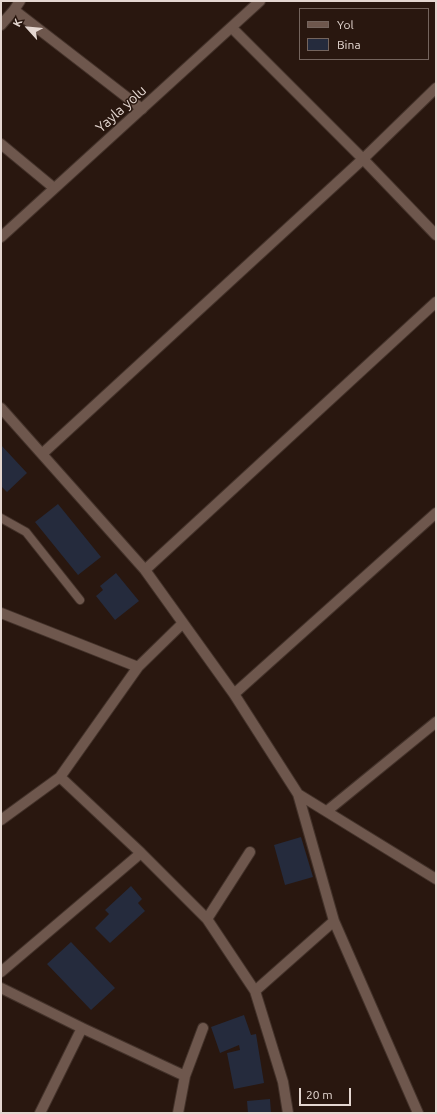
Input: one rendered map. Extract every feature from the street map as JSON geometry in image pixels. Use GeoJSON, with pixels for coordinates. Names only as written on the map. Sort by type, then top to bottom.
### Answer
{"type":"FeatureCollection","features":[{"type":"Feature","properties":{"kind":"street","name":"Yayla yolu"},"geometry":{"type":"LineString","coordinates":[[1,238],[260,1]]}},
{"type":"Feature","properties":{"kind":"street"},"geometry":{"type":"LineString","coordinates":[[1,25],[17,5],[142,109]]}},
{"type":"Feature","properties":{"kind":"street"},"geometry":{"type":"LineString","coordinates":[[232,28],[363,159],[436,235]]}},
{"type":"Feature","properties":{"kind":"street"},"geometry":{"type":"LineString","coordinates":[[42,454],[363,159],[436,88]]}},
{"type":"Feature","properties":{"kind":"street"},"geometry":{"type":"LineString","coordinates":[[1,144],[54,188]]}},
{"type":"Feature","properties":{"kind":"street"},"geometry":{"type":"LineString","coordinates":[[145,570],[436,302]]}},
{"type":"Feature","properties":{"kind":"street"},"geometry":{"type":"LineString","coordinates":[[1,408],[145,570],[234,694],[298,794],[334,921],[418,1113]]}},
{"type":"Feature","properties":{"kind":"street"},"geometry":{"type":"LineString","coordinates":[[234,694],[436,513]]}},
{"type":"Feature","properties":{"kind":"street"},"geometry":{"type":"LineString","coordinates":[[1,613],[138,666]]}},
{"type":"Feature","properties":{"kind":"street"},"geometry":{"type":"LineString","coordinates":[[1,820],[60,777],[138,666],[183,623]]}},
{"type":"Feature","properties":{"kind":"street"},"geometry":{"type":"LineString","coordinates":[[327,811],[436,722]]}},
{"type":"Feature","properties":{"kind":"street"},"geometry":{"type":"LineString","coordinates":[[60,777],[141,853],[207,919],[255,991],[283,1082],[288,1113]]}},
{"type":"Feature","properties":{"kind":"street"},"geometry":{"type":"LineString","coordinates":[[298,794],[436,879]]}},
{"type":"Feature","properties":{"kind":"street"},"geometry":{"type":"LineString","coordinates":[[207,919],[250,852]]}},
{"type":"Feature","properties":{"kind":"street"},"geometry":{"type":"LineString","coordinates":[[1,972],[141,853]]}},
{"type":"Feature","properties":{"kind":"street"},"geometry":{"type":"LineString","coordinates":[[255,991],[334,921]]}},
{"type":"Feature","properties":{"kind":"street"},"geometry":{"type":"LineString","coordinates":[[1,988],[185,1076]]}},
{"type":"Feature","properties":{"kind":"street"},"geometry":{"type":"LineString","coordinates":[[40,1113],[82,1028]]}},
{"type":"Feature","properties":{"kind":"street"},"geometry":{"type":"LineString","coordinates":[[178,1113],[185,1076],[203,1028]]}},
{"type":"Feature","properties":{"kind":"lane"},"geometry":{"type":"LineString","coordinates":[[1,518],[26,532],[80,600]]}},
{"type":"Feature","properties":{"kind":"building"},"geometry":{"type":"Polygon","coordinates":[[[1,445],[27,473],[7,492],[1,486],[1,445]]]}},
{"type":"Feature","properties":{"kind":"building"},"geometry":{"type":"Polygon","coordinates":[[[58,504],[101,557],[78,575],[35,522],[58,504]]]}},
{"type":"Feature","properties":{"kind":"building"},"geometry":{"type":"Polygon","coordinates":[[[116,573],[139,601],[115,620],[96,596],[103,590],[100,586],[116,573]]]}},
{"type":"Feature","properties":{"kind":"building"},"geometry":{"type":"Polygon","coordinates":[[[301,837],[313,877],[285,885],[274,845],[301,837]]]}},
{"type":"Feature","properties":{"kind":"building"},"geometry":{"type":"Polygon","coordinates":[[[131,886],[142,899],[138,903],[145,911],[110,943],[95,928],[109,914],[105,910],[131,886]]]}},
{"type":"Feature","properties":{"kind":"building"},"geometry":{"type":"Polygon","coordinates":[[[71,942],[115,988],[91,1010],[47,964],[71,942]]]}},
{"type":"Feature","properties":{"kind":"building"},"geometry":{"type":"Polygon","coordinates":[[[244,1015],[251,1035],[256,1034],[264,1083],[234,1089],[227,1053],[240,1050],[239,1045],[220,1053],[211,1027],[244,1015]]]}},
{"type":"Feature","properties":{"kind":"building"},"geometry":{"type":"Polygon","coordinates":[[[270,1099],[271,1113],[248,1113],[247,1101],[270,1099]]]}}]}
